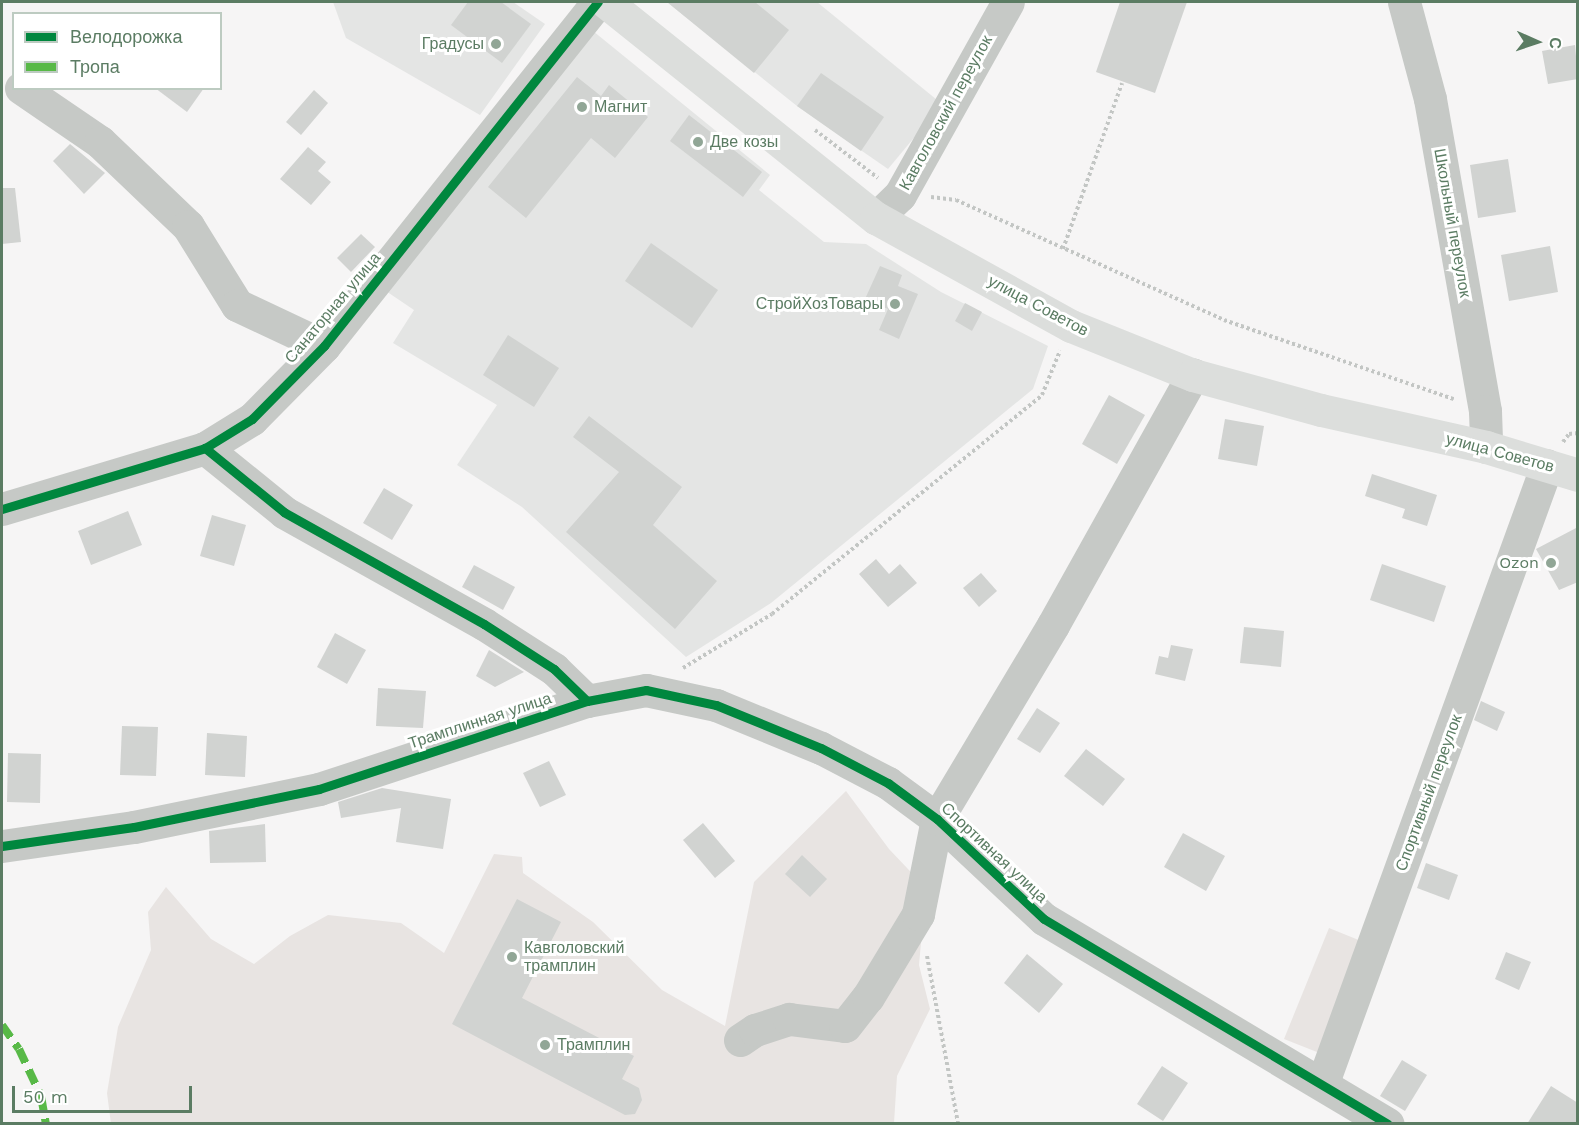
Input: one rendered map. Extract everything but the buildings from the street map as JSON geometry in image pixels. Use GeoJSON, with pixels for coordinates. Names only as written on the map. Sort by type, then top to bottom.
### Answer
{"type":"FeatureCollection","features":[{"type":"Feature","properties":{"kind":"main road","name":"улица Советов"},"geometry":{"type":"LineString","coordinates":[[606,2],[876,218],[1071,326],[1193,375],[1321,410],[1486,447],[1562,470]]}},
{"type":"Feature","properties":{"kind":"street","name":"Санаторная улица"},"geometry":{"type":"LineString","coordinates":[[2,509],[205,448],[252,420],[324,346],[598,2]]}},
{"type":"Feature","properties":{"kind":"street","name":"Кавголовский переулок"},"geometry":{"type":"LineString","coordinates":[[876,218],[900,195],[1008,2]]}},
{"type":"Feature","properties":{"kind":"street","name":"Школьный переулок"},"geometry":{"type":"LineString","coordinates":[[1404,2],[1430,99],[1485,411],[1486,447]]}},
{"type":"Feature","properties":{"kind":"street"},"geometry":{"type":"LineString","coordinates":[[24,90],[100,142],[188,226],[237,305],[324,346]]}},
{"type":"Feature","properties":{"kind":"street"},"geometry":{"type":"LineString","coordinates":[[740,1040],[755,1030],[789,1019],[845,1026],[868,997],[922,901],[937,819],[1053,625],[1193,375]]}},
{"type":"Feature","properties":{"kind":"street","name":"Трамплинная улица"},"geometry":{"type":"LineString","coordinates":[[2,846],[134,827],[319,789],[587,701],[554,669],[484,624],[284,512],[205,448]]}},
{"type":"Feature","properties":{"kind":"street","name":"Спортивный переулок"},"geometry":{"type":"LineString","coordinates":[[1323,1082],[1534,504],[1562,470]]}},
{"type":"Feature","properties":{"kind":"street","name":"Спортивная улица"},"geometry":{"type":"LineString","coordinates":[[587,701],[646,690],[716,705],[820,748],[888,783],[937,819],[1044,919],[1323,1082],[1388,1124]]}},
{"type":"Feature","properties":{"kind":"path"},"geometry":{"type":"LineString","coordinates":[[1063,249],[1122,83]]}},
{"type":"Feature","properties":{"kind":"path"},"geometry":{"type":"LineString","coordinates":[[807,123],[900,195],[956,200],[1224,320],[1363,365],[1485,411]]}},
{"type":"Feature","properties":{"kind":"path"},"geometry":{"type":"LineString","coordinates":[[646,690],[772,614],[1042,395],[1071,326]]}},
{"type":"Feature","properties":{"kind":"path"},"geometry":{"type":"LineString","coordinates":[[922,901],[958,1124]]}},
{"type":"Feature","properties":{"kind":"shaded area"},"geometry":{"type":"Polygon","coordinates":[[[333,2],[513,2],[545,24],[480,115],[346,38],[333,2]]]}},
{"type":"Feature","properties":{"kind":"shaded area"},"geometry":{"type":"Polygon","coordinates":[[[667,2],[817,2],[942,104],[888,169],[797,106],[667,2]]]}},
{"type":"Feature","properties":{"kind":"shaded area"},"geometry":{"type":"Polygon","coordinates":[[[593,31],[770,175],[759,190],[824,242],[866,244],[941,292],[1048,346],[1033,389],[771,603],[686,657],[522,507],[457,465],[497,405],[393,343],[414,310],[380,287],[593,31]]]}},
{"type":"Feature","properties":{"kind":"shaded area","name":"Кавголовский трамплин"},"geometry":{"type":"Polygon","coordinates":[[[846,791],[889,849],[926,888],[919,965],[930,1009],[897,1076],[894,1123],[111,1124],[107,1093],[118,1027],[151,950],[148,912],[166,887],[211,939],[254,964],[290,936],[328,915],[401,923],[444,953],[494,854],[522,857],[523,873],[593,922],[662,990],[725,1026],[754,882],[846,791]]]}},
{"type":"Feature","properties":{"kind":"shaded area"},"geometry":{"type":"Polygon","coordinates":[[[1329,928],[1366,943],[1322,1054],[1284,1039],[1329,928]]]}},
{"type":"Feature","properties":{"kind":"marked path"},"geometry":{"type":"LineString","coordinates":[[2,1025],[19,1049],[41,1096],[46,1124]]}},
{"type":"Feature","properties":{"kind":"cycle path"},"geometry":{"type":"LineString","coordinates":[[2,509],[205,448],[252,419],[324,346],[598,2]]}},
{"type":"Feature","properties":{"kind":"cycle path"},"geometry":{"type":"LineString","coordinates":[[2,846],[134,827],[319,789],[587,701],[554,669],[484,624],[284,512],[205,448]]}},
{"type":"Feature","properties":{"kind":"cycle path"},"geometry":{"type":"LineString","coordinates":[[587,701],[646,690],[716,705],[821,748],[888,783],[937,819],[1044,919],[1388,1124]]}},
{"type":"Feature","properties":{"kind":"place","name":"Градусы"},"geometry":{"type":"Point","coordinates":[496,44]}},
{"type":"Feature","properties":{"kind":"place","name":"Магнит"},"geometry":{"type":"Point","coordinates":[582,107]}},
{"type":"Feature","properties":{"kind":"place","name":"Две козы"},"geometry":{"type":"Point","coordinates":[698,142]}},
{"type":"Feature","properties":{"kind":"place","name":"СтройХозТовары"},"geometry":{"type":"Point","coordinates":[895,304]}},
{"type":"Feature","properties":{"kind":"place","name":"Ozon"},"geometry":{"type":"Point","coordinates":[1551,563]}},
{"type":"Feature","properties":{"kind":"place","name":"Кавголовский трамплин"},"geometry":{"type":"Point","coordinates":[512,957]}},
{"type":"Feature","properties":{"kind":"place","name":"Трамплин"},"geometry":{"type":"Point","coordinates":[545,1045]}}]}
